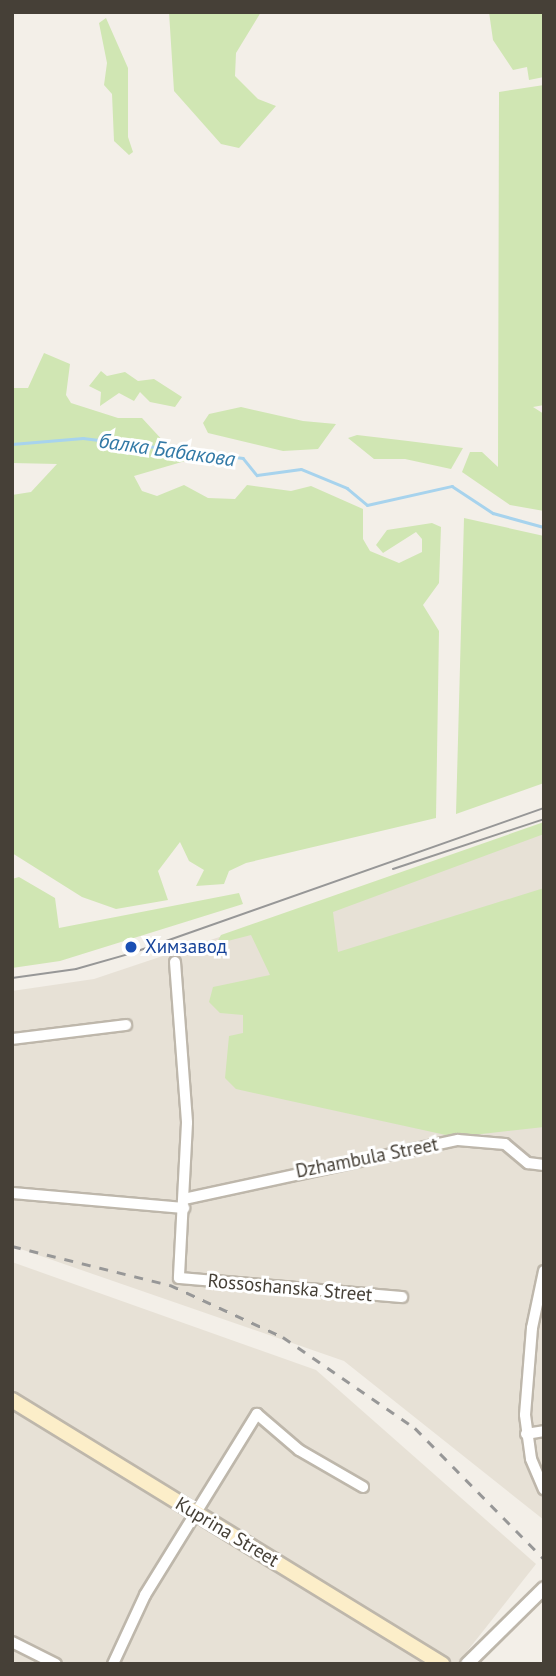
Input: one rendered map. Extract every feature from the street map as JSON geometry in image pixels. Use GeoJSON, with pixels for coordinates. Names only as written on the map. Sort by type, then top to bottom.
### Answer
{"type":"FeatureCollection","features":[{"type":"Feature","properties":{"kind":"main road","name":"Kuprina Street"},"geometry":{"type":"LineString","coordinates":[[12,1400],[442,1664]]}},
{"type":"Feature","properties":{"kind":"street"},"geometry":{"type":"LineString","coordinates":[[175,962],[187,1123],[184,1204]]}},
{"type":"Feature","properties":{"kind":"street"},"geometry":{"type":"LineString","coordinates":[[12,1039],[126,1025]]}},
{"type":"Feature","properties":{"kind":"street","name":"Dzhambula Street"},"geometry":{"type":"LineString","coordinates":[[12,1193],[184,1204],[458,1140],[505,1144],[527,1164],[544,1165]]}},
{"type":"Feature","properties":{"kind":"street","name":"Rossoshanska Street"},"geometry":{"type":"LineString","coordinates":[[184,1204],[178,1278],[402,1297]]}},
{"type":"Feature","properties":{"kind":"street"},"geometry":{"type":"LineString","coordinates":[[544,1271],[532,1328],[526,1434],[544,1489]]}},
{"type":"Feature","properties":{"kind":"street"},"geometry":{"type":"LineString","coordinates":[[113,1664],[145,1595],[257,1414],[299,1450],[363,1487]]}},
{"type":"Feature","properties":{"kind":"street"},"geometry":{"type":"LineString","coordinates":[[526,1434],[544,1431]]}},
{"type":"Feature","properties":{"kind":"street"},"geometry":{"type":"LineString","coordinates":[[467,1664],[544,1588]]}},
{"type":"Feature","properties":{"kind":"street"},"geometry":{"type":"LineString","coordinates":[[12,1642],[56,1664]]}},
{"type":"Feature","properties":{"kind":"shaded area"},"geometry":{"type":"Polygon","coordinates":[[[544,828],[544,1520],[344,1361],[12,1246],[12,991],[94,979],[544,828]]]}},
{"type":"Feature","properties":{"kind":"shaded area"},"geometry":{"type":"Polygon","coordinates":[[[12,1262],[316,1370],[536,1564],[457,1664],[12,1664],[12,1262]]]}},
{"type":"Feature","properties":{"kind":"green space"},"geometry":{"type":"Polygon","coordinates":[[[169,12],[261,12],[236,53],[235,76],[258,99],[276,106],[239,148],[221,144],[174,91],[169,12]]]}},
{"type":"Feature","properties":{"kind":"green space"},"geometry":{"type":"Polygon","coordinates":[[[489,12],[544,12],[544,77],[529,80],[527,67],[513,70],[493,40],[489,12]]]}},
{"type":"Feature","properties":{"kind":"green space"},"geometry":{"type":"Polygon","coordinates":[[[106,18],[128,68],[128,137],[133,152],[129,155],[114,141],[112,94],[104,85],[107,63],[99,23],[106,18]]]}},
{"type":"Feature","properties":{"kind":"green space"},"geometry":{"type":"Polygon","coordinates":[[[544,85],[544,405],[533,407],[544,414],[544,511],[510,505],[462,472],[470,452],[482,452],[498,467],[499,92],[544,85]]]}},
{"type":"Feature","properties":{"kind":"green space"},"geometry":{"type":"Polygon","coordinates":[[[44,353],[70,364],[66,395],[71,403],[118,418],[142,418],[165,443],[196,452],[192,459],[134,476],[142,491],[157,496],[184,485],[208,498],[235,499],[247,485],[291,491],[311,486],[363,509],[363,539],[370,551],[399,563],[422,552],[422,539],[416,532],[383,553],[376,545],[387,530],[432,523],[441,527],[439,583],[423,605],[439,631],[436,818],[246,863],[229,871],[224,884],[196,886],[204,870],[189,861],[180,842],[158,871],[168,900],[116,909],[82,897],[12,853],[12,495],[31,492],[57,464],[12,463],[12,388],[28,388],[44,353]]]}},
{"type":"Feature","properties":{"kind":"green space"},"geometry":{"type":"Polygon","coordinates":[[[101,371],[107,376],[125,372],[138,381],[154,379],[182,397],[175,407],[150,402],[140,392],[134,401],[119,393],[100,406],[101,392],[89,386],[101,371]]]}},
{"type":"Feature","properties":{"kind":"green space"},"geometry":{"type":"Polygon","coordinates":[[[241,407],[303,421],[336,424],[318,449],[283,451],[208,433],[203,423],[209,414],[241,407]]]}},
{"type":"Feature","properties":{"kind":"green space"},"geometry":{"type":"Polygon","coordinates":[[[357,435],[463,448],[451,469],[405,459],[374,459],[348,438],[357,435]]]}},
{"type":"Feature","properties":{"kind":"green space"},"geometry":{"type":"Polygon","coordinates":[[[464,518],[544,536],[544,783],[456,814],[464,518]]]}},
{"type":"Feature","properties":{"kind":"green space"},"geometry":{"type":"Polygon","coordinates":[[[544,822],[544,834],[333,912],[338,952],[544,888],[544,1127],[455,1137],[236,1089],[225,1078],[229,1036],[243,1033],[243,1015],[220,1013],[209,1002],[213,987],[270,975],[251,935],[216,944],[221,935],[544,822]]]}},
{"type":"Feature","properties":{"kind":"green space"},"geometry":{"type":"Polygon","coordinates":[[[19,877],[55,898],[59,928],[239,893],[243,904],[60,961],[12,968],[12,879],[19,877]]]}},
{"type":"Feature","properties":{"kind":"waterway","name":"балка Бабакова"},"geometry":{"type":"LineString","coordinates":[[12,444],[83,438],[243,458],[257,475],[301,469],[347,488],[367,505],[452,486],[493,513],[544,527]]}},
{"type":"Feature","properties":{"kind":"tram line"},"geometry":{"type":"LineString","coordinates":[[12,978],[76,969],[132,953],[544,808]]}},
{"type":"Feature","properties":{"kind":"tram line"},"geometry":{"type":"LineString","coordinates":[[393,869],[544,819]]}},
{"type":"Feature","properties":{"kind":"railway"},"geometry":{"type":"LineString","coordinates":[[12,1246],[170,1285],[283,1337],[415,1428],[544,1559]]}},
{"type":"Feature","properties":{"kind":"place","name":"Химзавод"},"geometry":{"type":"Point","coordinates":[131,947]}}]}
